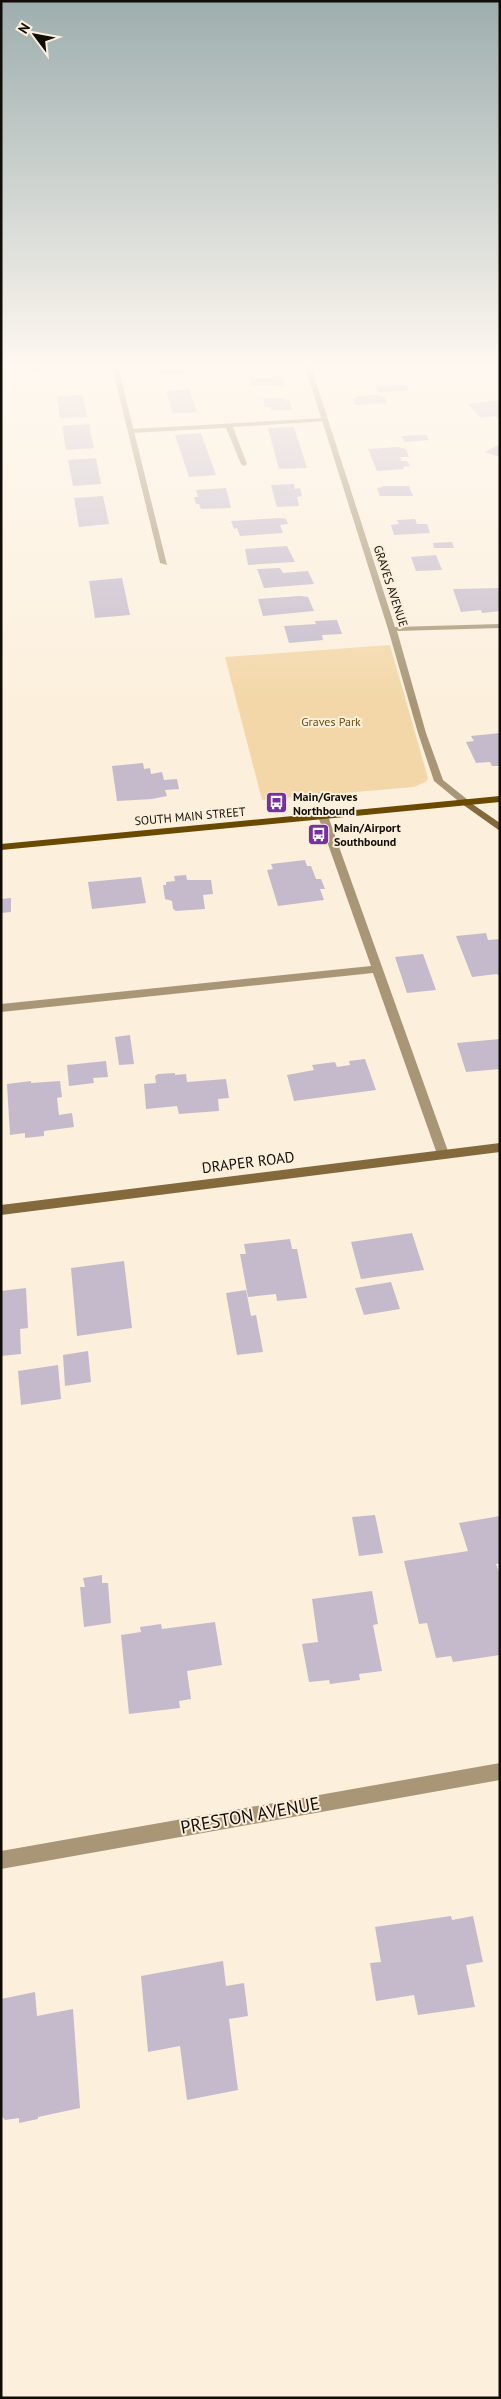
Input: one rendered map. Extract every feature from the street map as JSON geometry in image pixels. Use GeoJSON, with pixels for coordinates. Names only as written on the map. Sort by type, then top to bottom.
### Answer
{"type":"FeatureCollection","features":[{"type":"Feature","properties":{"kind":"main road","name":"SOUTH MAIN STREET"},"geometry":{"type":"LineString","coordinates":[[1,847],[500,799]]}},
{"type":"Feature","properties":{"kind":"street"},"geometry":{"type":"LineString","coordinates":[[143,479],[164,563]]}},
{"type":"Feature","properties":{"kind":"street","name":"GRAVES AVENUE"},"geometry":{"type":"LineString","coordinates":[[344,479],[392,629],[422,733],[439,781],[465,802]]}},
{"type":"Feature","properties":{"kind":"street"},"geometry":{"type":"LineString","coordinates":[[392,629],[500,626]]}},
{"type":"Feature","properties":{"kind":"street"},"geometry":{"type":"LineString","coordinates":[[465,802],[500,828]]}},
{"type":"Feature","properties":{"kind":"street"},"geometry":{"type":"LineString","coordinates":[[324,816],[444,1154]]}},
{"type":"Feature","properties":{"kind":"street"},"geometry":{"type":"LineString","coordinates":[[1,1008],[378,969]]}},
{"type":"Feature","properties":{"kind":"street","name":"DRAPER ROAD"},"geometry":{"type":"LineString","coordinates":[[1,1210],[500,1147]]}},
{"type":"Feature","properties":{"kind":"street","name":"PRESTON AVENUE"},"geometry":{"type":"LineString","coordinates":[[1,1860],[500,1771]]}},
{"type":"Feature","properties":{"kind":"green space","name":"Graves Park"},"geometry":{"type":"Polygon","coordinates":[[[390,645],[428,778],[427,781],[414,787],[262,800],[225,657],[390,645]]]}},
{"type":"Feature","properties":{"kind":"building"},"geometry":{"type":"Polygon","coordinates":[[[72,479],[100,479],[101,484],[73,486],[72,479]]]}},
{"type":"Feature","properties":{"kind":"building"},"geometry":{"type":"Polygon","coordinates":[[[294,484],[295,489],[300,488],[302,496],[297,497],[299,506],[277,507],[271,485],[294,484]]]}},
{"type":"Feature","properties":{"kind":"building"},"geometry":{"type":"Polygon","coordinates":[[[382,486],[409,486],[413,496],[380,496],[377,488],[382,486]]]}},
{"type":"Feature","properties":{"kind":"building"},"geometry":{"type":"Polygon","coordinates":[[[226,488],[231,508],[201,509],[199,504],[196,504],[194,497],[198,497],[196,490],[226,488]]]}},
{"type":"Feature","properties":{"kind":"building"},"geometry":{"type":"Polygon","coordinates":[[[103,496],[109,524],[79,527],[74,498],[103,496]]]}},
{"type":"Feature","properties":{"kind":"building"},"geometry":{"type":"Polygon","coordinates":[[[286,519],[288,524],[280,525],[283,533],[240,536],[237,528],[234,529],[231,521],[286,519]]]}},
{"type":"Feature","properties":{"kind":"building"},"geometry":{"type":"Polygon","coordinates":[[[415,519],[417,524],[427,524],[430,533],[394,535],[391,525],[399,524],[397,520],[415,519]]]}},
{"type":"Feature","properties":{"kind":"building"},"geometry":{"type":"Polygon","coordinates":[[[452,542],[454,548],[434,548],[433,543],[452,542]]]}},
{"type":"Feature","properties":{"kind":"building"},"geometry":{"type":"Polygon","coordinates":[[[287,546],[295,562],[248,565],[245,549],[287,546]]]}},
{"type":"Feature","properties":{"kind":"building"},"geometry":{"type":"Polygon","coordinates":[[[436,555],[442,570],[416,571],[411,557],[436,555]]]}},
{"type":"Feature","properties":{"kind":"building"},"geometry":{"type":"Polygon","coordinates":[[[280,568],[283,573],[308,571],[314,584],[264,588],[257,569],[280,568]]]}},
{"type":"Feature","properties":{"kind":"building"},"geometry":{"type":"Polygon","coordinates":[[[122,578],[130,615],[95,618],[89,581],[122,578]]]}},
{"type":"Feature","properties":{"kind":"building"},"geometry":{"type":"Polygon","coordinates":[[[500,588],[500,611],[482,613],[481,610],[461,612],[453,589],[500,588]]]}},
{"type":"Feature","properties":{"kind":"building"},"geometry":{"type":"Polygon","coordinates":[[[308,597],[314,611],[263,616],[258,599],[308,597]]]}},
{"type":"Feature","properties":{"kind":"building"},"geometry":{"type":"Polygon","coordinates":[[[337,620],[342,634],[322,635],[323,640],[289,643],[284,626],[316,624],[315,621],[337,620]]]}},
{"type":"Feature","properties":{"kind":"building"},"geometry":{"type":"Polygon","coordinates":[[[500,733],[500,766],[492,766],[490,762],[476,763],[466,742],[474,741],[471,736],[500,733]]]}},
{"type":"Feature","properties":{"kind":"building"},"geometry":{"type":"Polygon","coordinates":[[[143,763],[144,769],[150,768],[151,774],[162,772],[164,780],[177,779],[179,789],[165,790],[167,796],[152,799],[117,801],[112,766],[143,763]]]}},
{"type":"Feature","properties":{"kind":"building"},"geometry":{"type":"Polygon","coordinates":[[[305,860],[307,866],[311,866],[316,879],[321,879],[325,889],[320,889],[324,900],[278,906],[267,870],[273,869],[271,864],[305,860]]]}},
{"type":"Feature","properties":{"kind":"building"},"geometry":{"type":"Polygon","coordinates":[[[186,875],[187,880],[211,880],[213,894],[203,895],[205,909],[176,911],[173,909],[172,901],[165,899],[163,885],[166,885],[166,882],[175,881],[174,876],[186,875]]]}},
{"type":"Feature","properties":{"kind":"building"},"geometry":{"type":"Polygon","coordinates":[[[141,877],[146,903],[92,909],[88,882],[141,877]]]}},
{"type":"Feature","properties":{"kind":"building"},"geometry":{"type":"Polygon","coordinates":[[[11,898],[11,912],[1,913],[1,899],[11,898]]]}},
{"type":"Feature","properties":{"kind":"building"},"geometry":{"type":"Polygon","coordinates":[[[486,933],[488,940],[500,939],[500,977],[497,974],[472,977],[456,936],[486,933]]]}},
{"type":"Feature","properties":{"kind":"building"},"geometry":{"type":"Polygon","coordinates":[[[423,954],[436,990],[407,993],[395,957],[423,954]]]}},
{"type":"Feature","properties":{"kind":"building"},"geometry":{"type":"Polygon","coordinates":[[[130,1035],[134,1064],[119,1065],[115,1037],[130,1035]]]}},
{"type":"Feature","properties":{"kind":"building"},"geometry":{"type":"Polygon","coordinates":[[[500,1039],[500,1069],[466,1072],[457,1043],[500,1039]]]}},
{"type":"Feature","properties":{"kind":"building"},"geometry":{"type":"Polygon","coordinates":[[[365,1059],[376,1090],[294,1101],[287,1075],[314,1070],[312,1065],[335,1062],[337,1067],[350,1065],[349,1061],[365,1059]]]}},
{"type":"Feature","properties":{"kind":"building"},"geometry":{"type":"Polygon","coordinates":[[[106,1061],[108,1077],[93,1078],[94,1083],[69,1086],[67,1065],[106,1061]]]}},
{"type":"Feature","properties":{"kind":"building"},"geometry":{"type":"Polygon","coordinates":[[[175,1073],[175,1075],[186,1074],[187,1082],[226,1079],[229,1098],[218,1099],[219,1111],[179,1114],[177,1106],[146,1109],[144,1084],[156,1083],[155,1076],[158,1074],[175,1073]]]}},
{"type":"Feature","properties":{"kind":"building"},"geometry":{"type":"Polygon","coordinates":[[[31,1081],[31,1083],[60,1081],[62,1097],[57,1098],[59,1115],[72,1113],[74,1127],[44,1131],[44,1136],[25,1138],[25,1133],[10,1135],[7,1084],[31,1081]]]}},
{"type":"Feature","properties":{"kind":"building"},"geometry":{"type":"Polygon","coordinates":[[[412,1233],[424,1270],[361,1279],[351,1242],[412,1233]]]}},
{"type":"Feature","properties":{"kind":"building"},"geometry":{"type":"Polygon","coordinates":[[[290,1239],[292,1249],[297,1249],[307,1298],[277,1301],[276,1294],[248,1297],[240,1254],[246,1254],[244,1244],[290,1239]]]}},
{"type":"Feature","properties":{"kind":"building"},"geometry":{"type":"Polygon","coordinates":[[[124,1261],[132,1328],[77,1336],[71,1268],[124,1261]]]}},
{"type":"Feature","properties":{"kind":"building"},"geometry":{"type":"Polygon","coordinates":[[[391,1282],[400,1309],[364,1315],[355,1288],[391,1282]]]}},
{"type":"Feature","properties":{"kind":"building"},"geometry":{"type":"Polygon","coordinates":[[[26,1288],[28,1328],[20,1329],[21,1354],[1,1356],[1,1291],[26,1288]]]}},
{"type":"Feature","properties":{"kind":"building"},"geometry":{"type":"Polygon","coordinates":[[[246,1290],[251,1316],[256,1315],[263,1352],[237,1355],[226,1293],[246,1290]]]}},
{"type":"Feature","properties":{"kind":"building"},"geometry":{"type":"Polygon","coordinates":[[[88,1351],[91,1382],[65,1386],[63,1355],[88,1351]]]}},
{"type":"Feature","properties":{"kind":"building"},"geometry":{"type":"Polygon","coordinates":[[[58,1365],[61,1399],[21,1405],[18,1371],[58,1365]]]}},
{"type":"Feature","properties":{"kind":"building"},"geometry":{"type":"Polygon","coordinates":[[[375,1515],[383,1553],[359,1556],[352,1517],[375,1515]]]}},
{"type":"Feature","properties":{"kind":"building"},"geometry":{"type":"Polygon","coordinates":[[[500,1516],[500,1563],[496,1564],[500,1575],[500,1655],[453,1662],[451,1656],[436,1658],[427,1623],[419,1624],[404,1561],[468,1551],[459,1523],[500,1516]]]}},
{"type":"Feature","properties":{"kind":"building"},"geometry":{"type":"Polygon","coordinates":[[[102,1575],[102,1583],[108,1583],[111,1623],[84,1627],[80,1587],[85,1587],[83,1578],[102,1575]]]}},
{"type":"Feature","properties":{"kind":"building"},"geometry":{"type":"Polygon","coordinates":[[[372,1591],[378,1624],[373,1625],[382,1671],[359,1674],[360,1680],[330,1684],[329,1680],[309,1682],[302,1644],[318,1642],[312,1599],[372,1591]]]}},
{"type":"Feature","properties":{"kind":"building"},"geometry":{"type":"Polygon","coordinates":[[[215,1622],[222,1665],[187,1671],[191,1699],[179,1701],[180,1708],[129,1714],[121,1635],[141,1632],[140,1627],[161,1624],[162,1629],[215,1622]]]}},
{"type":"Feature","properties":{"kind":"building"},"geometry":{"type":"Polygon","coordinates":[[[451,1916],[452,1920],[473,1916],[483,1962],[466,1965],[475,2007],[418,2015],[414,1995],[376,2001],[370,1963],[381,1962],[375,1927],[451,1916]]]}},
{"type":"Feature","properties":{"kind":"building"},"geometry":{"type":"Polygon","coordinates":[[[223,1961],[226,1986],[244,1983],[248,2016],[229,2019],[238,2090],[187,2100],[180,2046],[148,2052],[141,1976],[223,1961]]]}},
{"type":"Feature","properties":{"kind":"building"},"geometry":{"type":"Polygon","coordinates":[[[35,1992],[37,2016],[73,2009],[80,2108],[19,2123],[19,2118],[5,2120],[1,2115],[1,1999],[35,1992]]]}},
{"type":"Feature","properties":{"kind":"place","name":"Main/Graves Northbound"},"geometry":{"type":"Point","coordinates":[277,803]}},
{"type":"Feature","properties":{"kind":"place","name":"Main/Airport Southbound"},"geometry":{"type":"Point","coordinates":[318,834]}}]}
